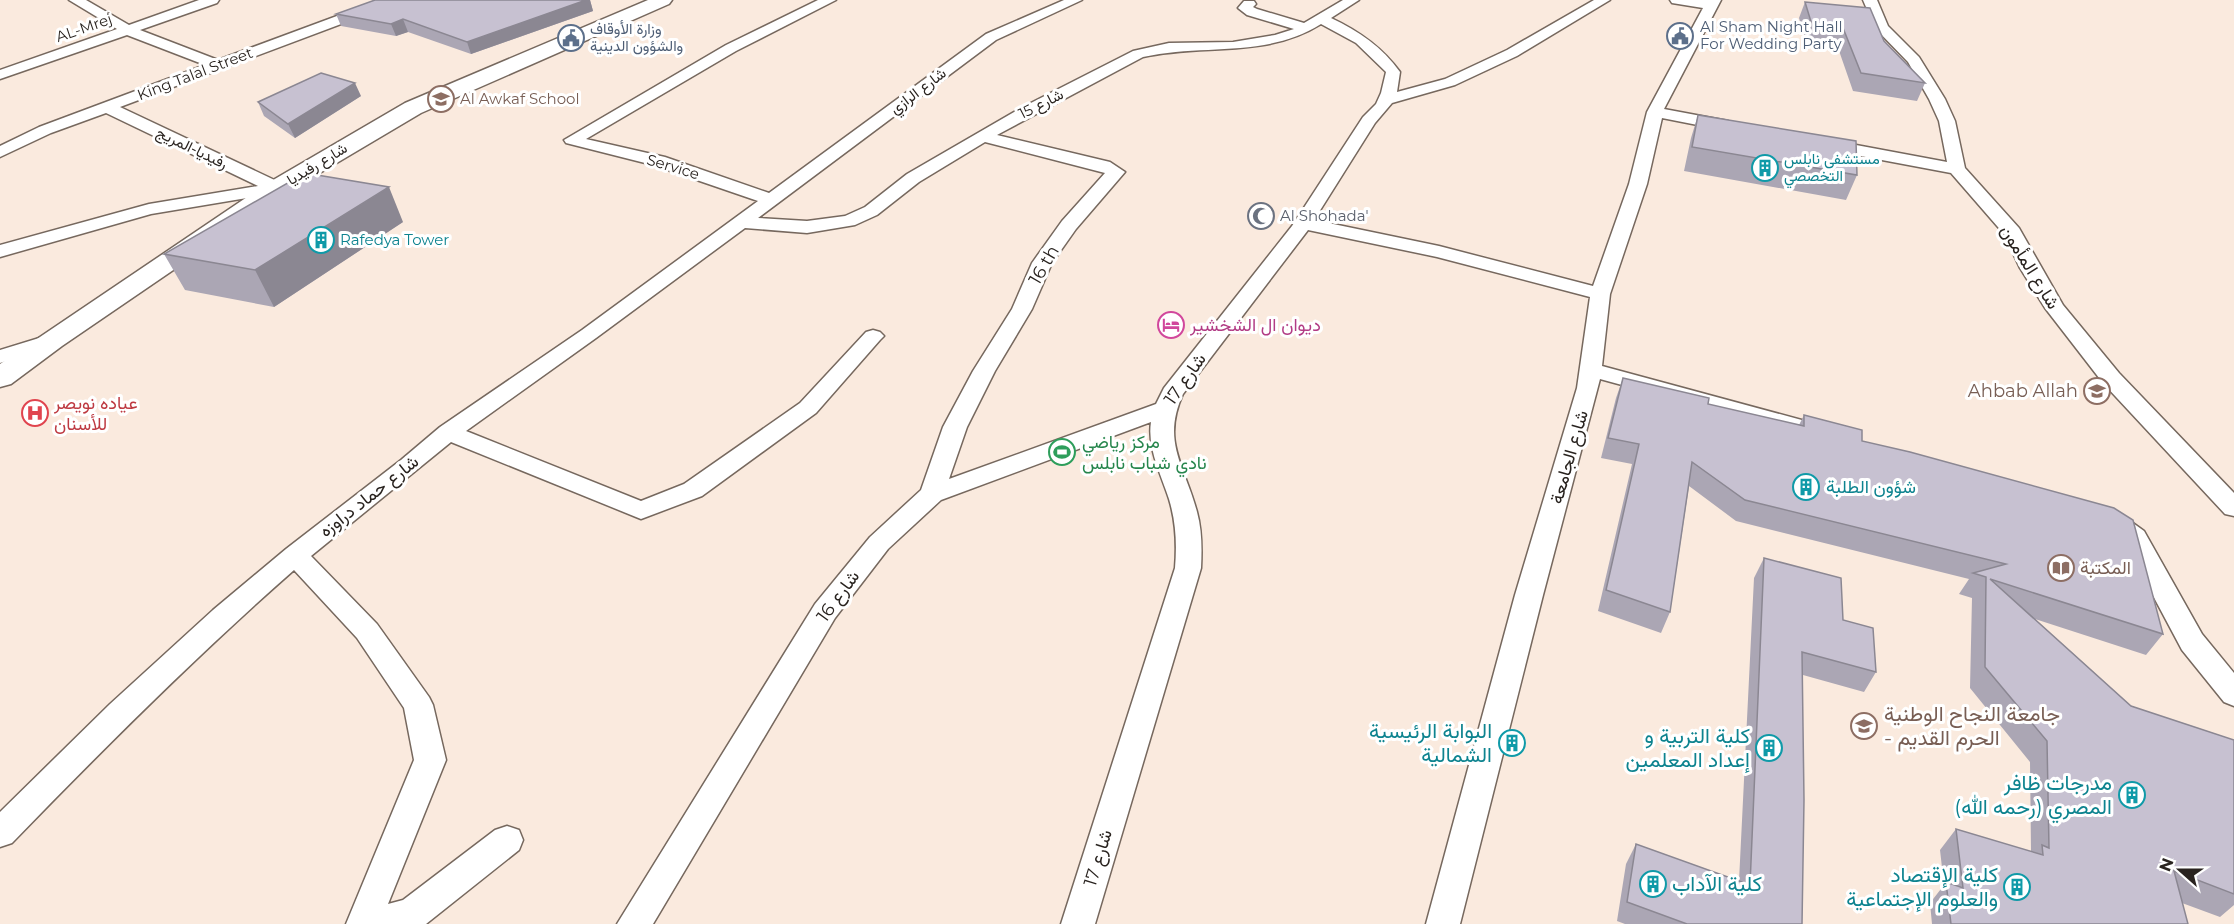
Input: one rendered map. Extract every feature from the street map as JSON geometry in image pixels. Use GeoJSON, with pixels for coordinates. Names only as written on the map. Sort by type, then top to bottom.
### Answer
{"type":"FeatureCollection","features":[{"type":"Feature","properties":{"kind":"main road","name":"شارع رفيديا"},"geometry":{"type":"LineString","coordinates":[[0,378],[52,340],[277,188],[413,108],[663,0]]}},
{"type":"Feature","properties":{"kind":"street"},"geometry":{"type":"LineString","coordinates":[[76,0],[128,30],[218,65]]}},
{"type":"Feature","properties":{"kind":"street","name":"AL-Mrej"},"geometry":{"type":"LineString","coordinates":[[0,75],[212,0]]}},
{"type":"Feature","properties":{"kind":"street","name":"King Talal Street"},"geometry":{"type":"LineString","coordinates":[[0,152],[45,130],[392,0]]}},
{"type":"Feature","properties":{"kind":"street","name":"Service"},"geometry":{"type":"LineString","coordinates":[[772,200],[659,161],[572,140],[716,57],[797,14],[829,0]]}},
{"type":"Feature","properties":{"kind":"street","name":"شارع الرازي"},"geometry":{"type":"LineString","coordinates":[[772,200],[991,37],[1075,0]]}},
{"type":"Feature","properties":{"kind":"street","name":"شارع 15"},"geometry":{"type":"LineString","coordinates":[[741,222],[807,227],[849,221],[871,211],[913,178],[982,137],[1137,54],[1169,47],[1233,46],[1289,36],[1314,24],[1352,0]]}},
{"type":"Feature","properties":{"kind":"street"},"geometry":{"type":"LineString","coordinates":[[1249,4],[1245,8],[1252,12],[1357,35],[1379,53],[1393,72],[1388,99],[1450,82],[1512,52],[1603,0]]}},
{"type":"Feature","properties":{"kind":"street"},"geometry":{"type":"LineString","coordinates":[[1677,0],[1713,3]]}},
{"type":"Feature","properties":{"kind":"street","name":"شارع المأمون"},"geometry":{"type":"LineString","coordinates":[[1870,0],[1882,28],[1914,60],[1937,99],[1947,121],[1957,169],[2012,232],[2042,288],[2090,354],[2234,508]]}},
{"type":"Feature","properties":{"kind":"street","name":"شارع الجامعة"},"geometry":{"type":"LineString","coordinates":[[1443,924],[1529,595],[1592,370],[1600,294],[1638,184],[1655,112],[1713,3]]}},
{"type":"Feature","properties":{"kind":"street","name":"شارع 17"},"geometry":{"type":"LineString","coordinates":[[1078,924],[1188,568],[1191,544],[1190,525],[1161,436],[1164,409],[1172,393],[1302,223],[1369,120],[1378,113],[1388,99]]}},
{"type":"Feature","properties":{"kind":"street","name":"رفيديا-المريج"},"geometry":{"type":"LineString","coordinates":[[107,107],[277,188]]}},
{"type":"Feature","properties":{"kind":"street"},"geometry":{"type":"LineString","coordinates":[[1655,112],[1748,129]]}},
{"type":"Feature","properties":{"kind":"street","name":"16 th"},"geometry":{"type":"LineString","coordinates":[[932,494],[955,427],[984,371],[1022,309],[1042,263],[1070,225],[1116,172],[1104,166],[982,137]]}},
{"type":"Feature","properties":{"kind":"street"},"geometry":{"type":"LineString","coordinates":[[1806,140],[1957,169]]}},
{"type":"Feature","properties":{"kind":"street"},"geometry":{"type":"LineString","coordinates":[[0,251],[149,209],[277,188]]}},
{"type":"Feature","properties":{"kind":"street","name":"شارع حماد دراوزه"},"geometry":{"type":"LineString","coordinates":[[0,833],[168,667],[295,555],[410,465],[448,432],[589,334],[772,200]]}},
{"type":"Feature","properties":{"kind":"street"},"geometry":{"type":"LineString","coordinates":[[1302,223],[1439,252],[1600,294]]}},
{"type":"Feature","properties":{"kind":"street"},"geometry":{"type":"LineString","coordinates":[[448,432],[641,511],[693,490],[808,408],[873,336]]}},
{"type":"Feature","properties":{"kind":"street"},"geometry":{"type":"LineString","coordinates":[[0,357],[52,340]]}},
{"type":"Feature","properties":{"kind":"street"},"geometry":{"type":"LineString","coordinates":[[1592,370],[1828,434]]}},
{"type":"Feature","properties":{"kind":"street","name":"شارع 16"},"geometry":{"type":"LineString","coordinates":[[634,924],[825,611],[879,543],[932,494],[1164,409]]}},
{"type":"Feature","properties":{"kind":"street"},"geometry":{"type":"LineString","coordinates":[[2100,513],[2135,537],[2192,642],[2234,694]]}},
{"type":"Feature","properties":{"kind":"street"},"geometry":{"type":"LineString","coordinates":[[295,555],[367,631],[418,705],[430,760],[363,924]]}},
{"type":"Feature","properties":{"kind":"street"},"geometry":{"type":"LineString","coordinates":[[374,924],[412,914],[507,840]]}},
{"type":"Feature","properties":{"kind":"building"},"geometry":{"type":"Polygon","coordinates":[[[375,0],[586,0],[467,42],[403,19],[391,24],[336,14],[375,0]]]}},
{"type":"Feature","properties":{"kind":"building"},"geometry":{"type":"Polygon","coordinates":[[[1805,2],[1870,8],[1884,41],[1925,83],[1861,73],[1843,28],[1812,25],[1805,2]]]}},
{"type":"Feature","properties":{"kind":"building"},"geometry":{"type":"Polygon","coordinates":[[[321,73],[355,83],[288,124],[258,102],[321,73]]]}},
{"type":"Feature","properties":{"kind":"building"},"geometry":{"type":"Polygon","coordinates":[[[1698,115],[1856,141],[1857,175],[1692,147],[1698,115]]]}},
{"type":"Feature","properties":{"kind":"building"},"geometry":{"type":"Polygon","coordinates":[[[305,173],[389,187],[255,270],[164,254],[305,173]]]}},
{"type":"Feature","properties":{"kind":"building"},"geometry":{"type":"Polygon","coordinates":[[[1623,378],[1709,398],[1708,404],[1804,426],[1804,415],[1862,430],[1862,441],[2114,508],[2133,520],[2163,634],[1990,579],[2131,706],[2234,740],[2234,894],[2174,871],[2188,924],[1951,924],[1946,882],[1963,888],[1956,829],[2043,855],[2042,845],[2049,848],[2047,741],[1985,667],[1986,577],[1973,573],[2006,564],[1745,500],[1692,462],[1670,612],[1606,590],[1639,444],[1608,438],[1623,378]]]}},
{"type":"Feature","properties":{"kind":"building"},"geometry":{"type":"Polygon","coordinates":[[[1764,558],[1841,578],[1843,620],[1873,628],[1876,672],[1802,652],[1804,800],[1802,924],[1687,924],[1627,902],[1636,844],[1750,885],[1764,558]]]}},
{"type":"Feature","properties":{"kind":"place","name":"Al Sham Night Hall For Wedding Party"},"geometry":{"type":"Point","coordinates":[1680,36]}},
{"type":"Feature","properties":{"kind":"place","name":"وزارة الأوقاف والشؤون الدينية"},"geometry":{"type":"Point","coordinates":[571,38]}},
{"type":"Feature","properties":{"kind":"place","name":"Al Awkaf School"},"geometry":{"type":"Point","coordinates":[441,99]}},
{"type":"Feature","properties":{"kind":"place","name":"مستشفى نابلس التخصصي"},"geometry":{"type":"Point","coordinates":[1765,168]}},
{"type":"Feature","properties":{"kind":"place","name":"Al Shohada'"},"geometry":{"type":"Point","coordinates":[1261,216]}},
{"type":"Feature","properties":{"kind":"place","name":"Rafedya Tower"},"geometry":{"type":"Point","coordinates":[321,240]}},
{"type":"Feature","properties":{"kind":"place","name":"ديوان ال الشخشير"},"geometry":{"type":"Point","coordinates":[1171,325]}},
{"type":"Feature","properties":{"kind":"place","name":"Ahbab Allah"},"geometry":{"type":"Point","coordinates":[2097,391]}},
{"type":"Feature","properties":{"kind":"place","name":"عياده نويصر للأسنان"},"geometry":{"type":"Point","coordinates":[35,413]}},
{"type":"Feature","properties":{"kind":"place","name":"مركز رياضي نادي شباب نابلس"},"geometry":{"type":"Point","coordinates":[1062,452]}},
{"type":"Feature","properties":{"kind":"place","name":"شؤون الطلبة"},"geometry":{"type":"Point","coordinates":[1806,487]}},
{"type":"Feature","properties":{"kind":"place","name":"المكتبة"},"geometry":{"type":"Point","coordinates":[2061,568]}},
{"type":"Feature","properties":{"kind":"place","name":"جامعة النجاح الوطنية - الحرم القديم"},"geometry":{"type":"Point","coordinates":[1864,726]}},
{"type":"Feature","properties":{"kind":"place","name":"البوابة الرئيسية الشمالية"},"geometry":{"type":"Point","coordinates":[1512,743]}},
{"type":"Feature","properties":{"kind":"place","name":"كلية التربية و إعداد المعلمين"},"geometry":{"type":"Point","coordinates":[1769,748]}},
{"type":"Feature","properties":{"kind":"place","name":"مدرجات ظافر المصري (رحمه الله)"},"geometry":{"type":"Point","coordinates":[2132,795]}},
{"type":"Feature","properties":{"kind":"place","name":"كلية الآداب"},"geometry":{"type":"Point","coordinates":[1653,884]}},
{"type":"Feature","properties":{"kind":"place","name":"كلية الإقتصاد والعلوم الإجتماعية"},"geometry":{"type":"Point","coordinates":[2017,887]}}]}
